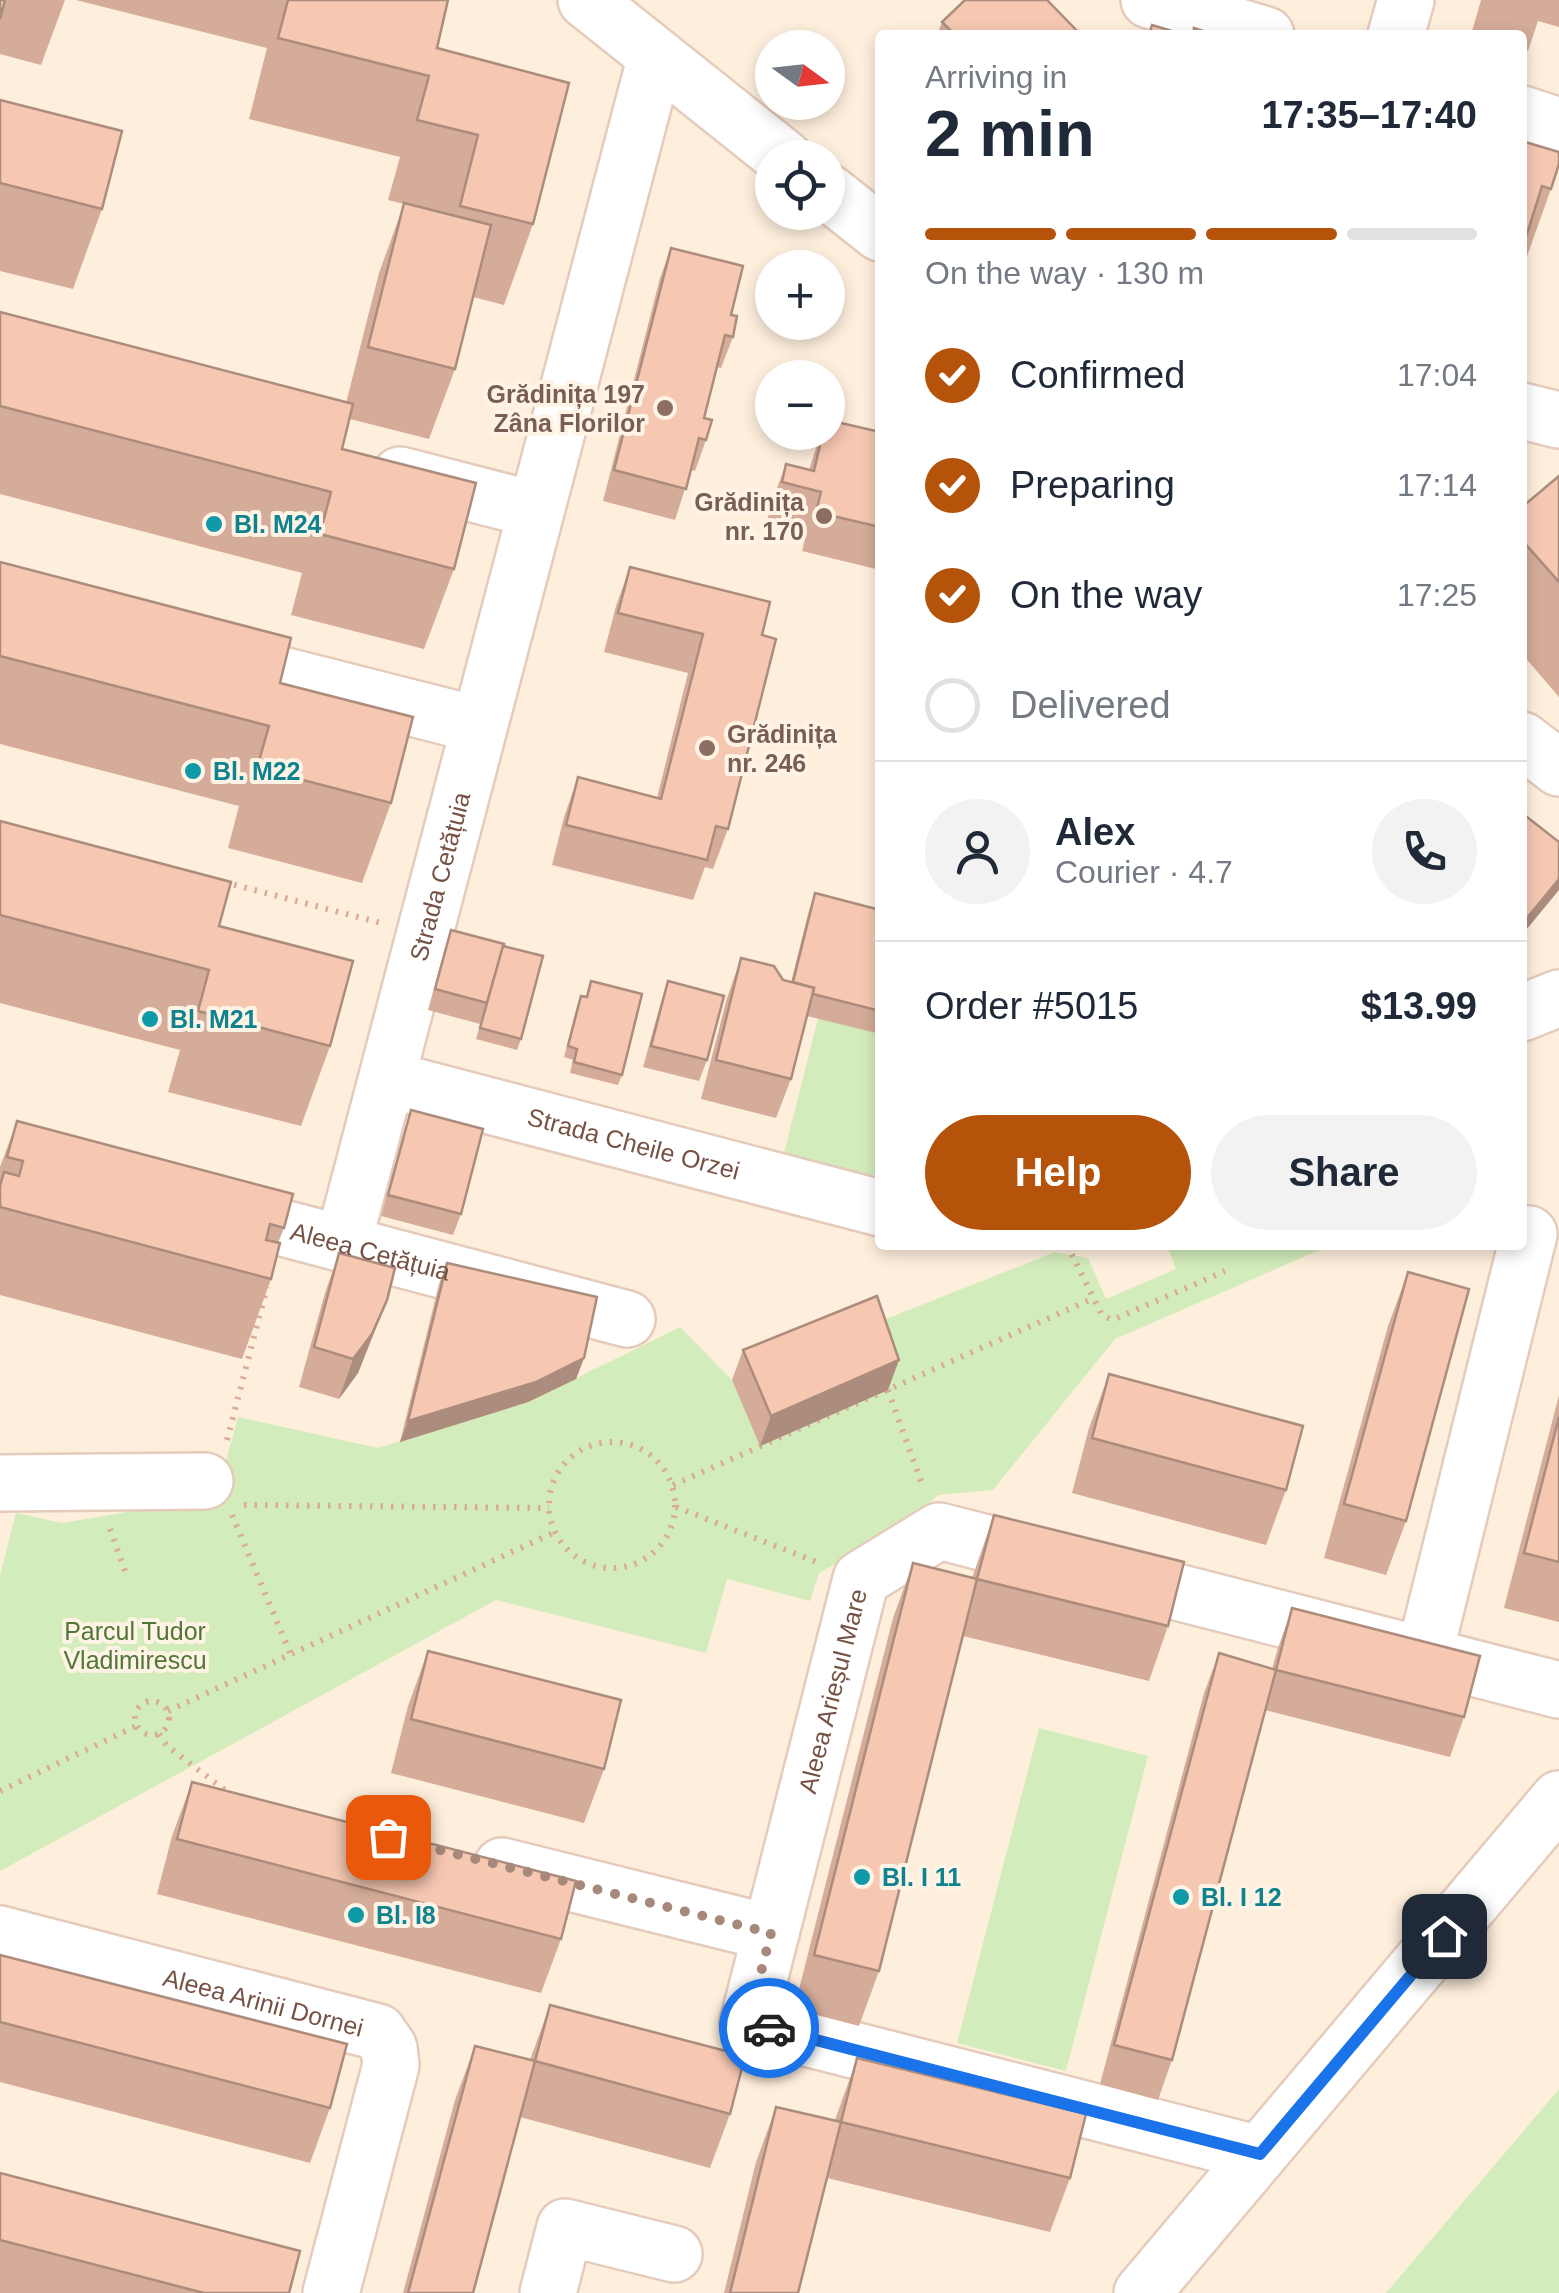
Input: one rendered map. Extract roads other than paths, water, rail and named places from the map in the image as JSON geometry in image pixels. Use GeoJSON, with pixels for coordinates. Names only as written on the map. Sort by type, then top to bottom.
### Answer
{"type":"FeatureCollection","features":[{"type":"Feature","properties":{"kind":"street"},"geometry":{"type":"LineString","coordinates":[[586,0],[761,140]]}},
{"type":"Feature","properties":{"kind":"street"},"geometry":{"type":"LineString","coordinates":[[1149,0],[1249,30]]}},
{"type":"Feature","properties":{"kind":"street"},"geometry":{"type":"LineString","coordinates":[[1397,30],[1406,0]]}},
{"type":"Feature","properties":{"kind":"street","name":"Strada Cetățuia"},"geometry":{"type":"LineString","coordinates":[[343,1244],[656,56]]}},
{"type":"Feature","properties":{"kind":"street"},"geometry":{"type":"LineString","coordinates":[[1527,116],[1559,126]]}},
{"type":"Feature","properties":{"kind":"street"},"geometry":{"type":"LineString","coordinates":[[845,205],[875,229]]}},
{"type":"Feature","properties":{"kind":"street"},"geometry":{"type":"LineString","coordinates":[[1527,411],[1559,420]]}},
{"type":"Feature","properties":{"kind":"street"},"geometry":{"type":"LineString","coordinates":[[345,461],[536,510]]}},
{"type":"Feature","properties":{"kind":"street"},"geometry":{"type":"LineString","coordinates":[[172,647],[480,725]]}},
{"type":"Feature","properties":{"kind":"street"},"geometry":{"type":"LineString","coordinates":[[1527,744],[1559,768]]}},
{"type":"Feature","properties":{"kind":"street"},"geometry":{"type":"LineString","coordinates":[[1527,1011],[1559,998]]}},
{"type":"Feature","properties":{"kind":"street","name":"Strada Cheile Orzei"},"geometry":{"type":"LineString","coordinates":[[387,1079],[875,1207]]}},
{"type":"Feature","properties":{"kind":"street","name":"Aleea Cetățuia"},"geometry":{"type":"LineString","coordinates":[[170,1198],[627,1319]]}},
{"type":"Feature","properties":{"kind":"street"},"geometry":{"type":"LineString","coordinates":[[1527,1242],[1529,1234]]}},
{"type":"Feature","properties":{"kind":"street"},"geometry":{"type":"LineString","coordinates":[[1525,1250],[1424,1656],[1559,1690]]}},
{"type":"Feature","properties":{"kind":"street"},"geometry":{"type":"LineString","coordinates":[[0,1483],[215,1466]]}},
{"type":"Feature","properties":{"kind":"street","name":"Aleea Arieșul Mare"},"geometry":{"type":"LineString","coordinates":[[1260,2154],[726,2036],[771,1933],[861,1579],[939,1531],[1424,1656]]}},
{"type":"Feature","properties":{"kind":"street"},"geometry":{"type":"LineString","coordinates":[[1142,2293],[1559,1799]]}},
{"type":"Feature","properties":{"kind":"street"},"geometry":{"type":"LineString","coordinates":[[465,1856],[771,1933]]}},
{"type":"Feature","properties":{"kind":"street","name":"Aleea Arinii Dornei"},"geometry":{"type":"LineString","coordinates":[[0,1934],[378,2032],[388,2048],[391,2065],[330,2293]]}},
{"type":"Feature","properties":{"kind":"street"},"geometry":{"type":"LineString","coordinates":[[548,2293],[565,2227],[674,2254]]}},
{"type":"Feature","properties":{"kind":"place","name":"Grădinița 197 Zâna Florilor"},"geometry":{"type":"Point","coordinates":[665,408]}},
{"type":"Feature","properties":{"kind":"place","name":"Grădinița nr. 170"},"geometry":{"type":"Point","coordinates":[824,516]}},
{"type":"Feature","properties":{"kind":"place","name":"Bl. M24"},"geometry":{"type":"Point","coordinates":[214,524]}},
{"type":"Feature","properties":{"kind":"place","name":"Grădinița nr. 246"},"geometry":{"type":"Point","coordinates":[707,748]}},
{"type":"Feature","properties":{"kind":"place","name":"Bl. M22"},"geometry":{"type":"Point","coordinates":[193,771]}},
{"type":"Feature","properties":{"kind":"place","name":"Bl. M21"},"geometry":{"type":"Point","coordinates":[150,1019]}},
{"type":"Feature","properties":{"kind":"place","name":"Bl. I 11"},"geometry":{"type":"Point","coordinates":[862,1877]}},
{"type":"Feature","properties":{"kind":"place","name":"Bl. I 12"},"geometry":{"type":"Point","coordinates":[1181,1897]}},
{"type":"Feature","properties":{"kind":"place","name":"Bl. I8"},"geometry":{"type":"Point","coordinates":[356,1915]}},
{"type":"Feature","properties":{"kind":"park label","name":"Parcul Tudor Vladimirescu"},"geometry":{"type":"Point","coordinates":[135,1646]}}]}
